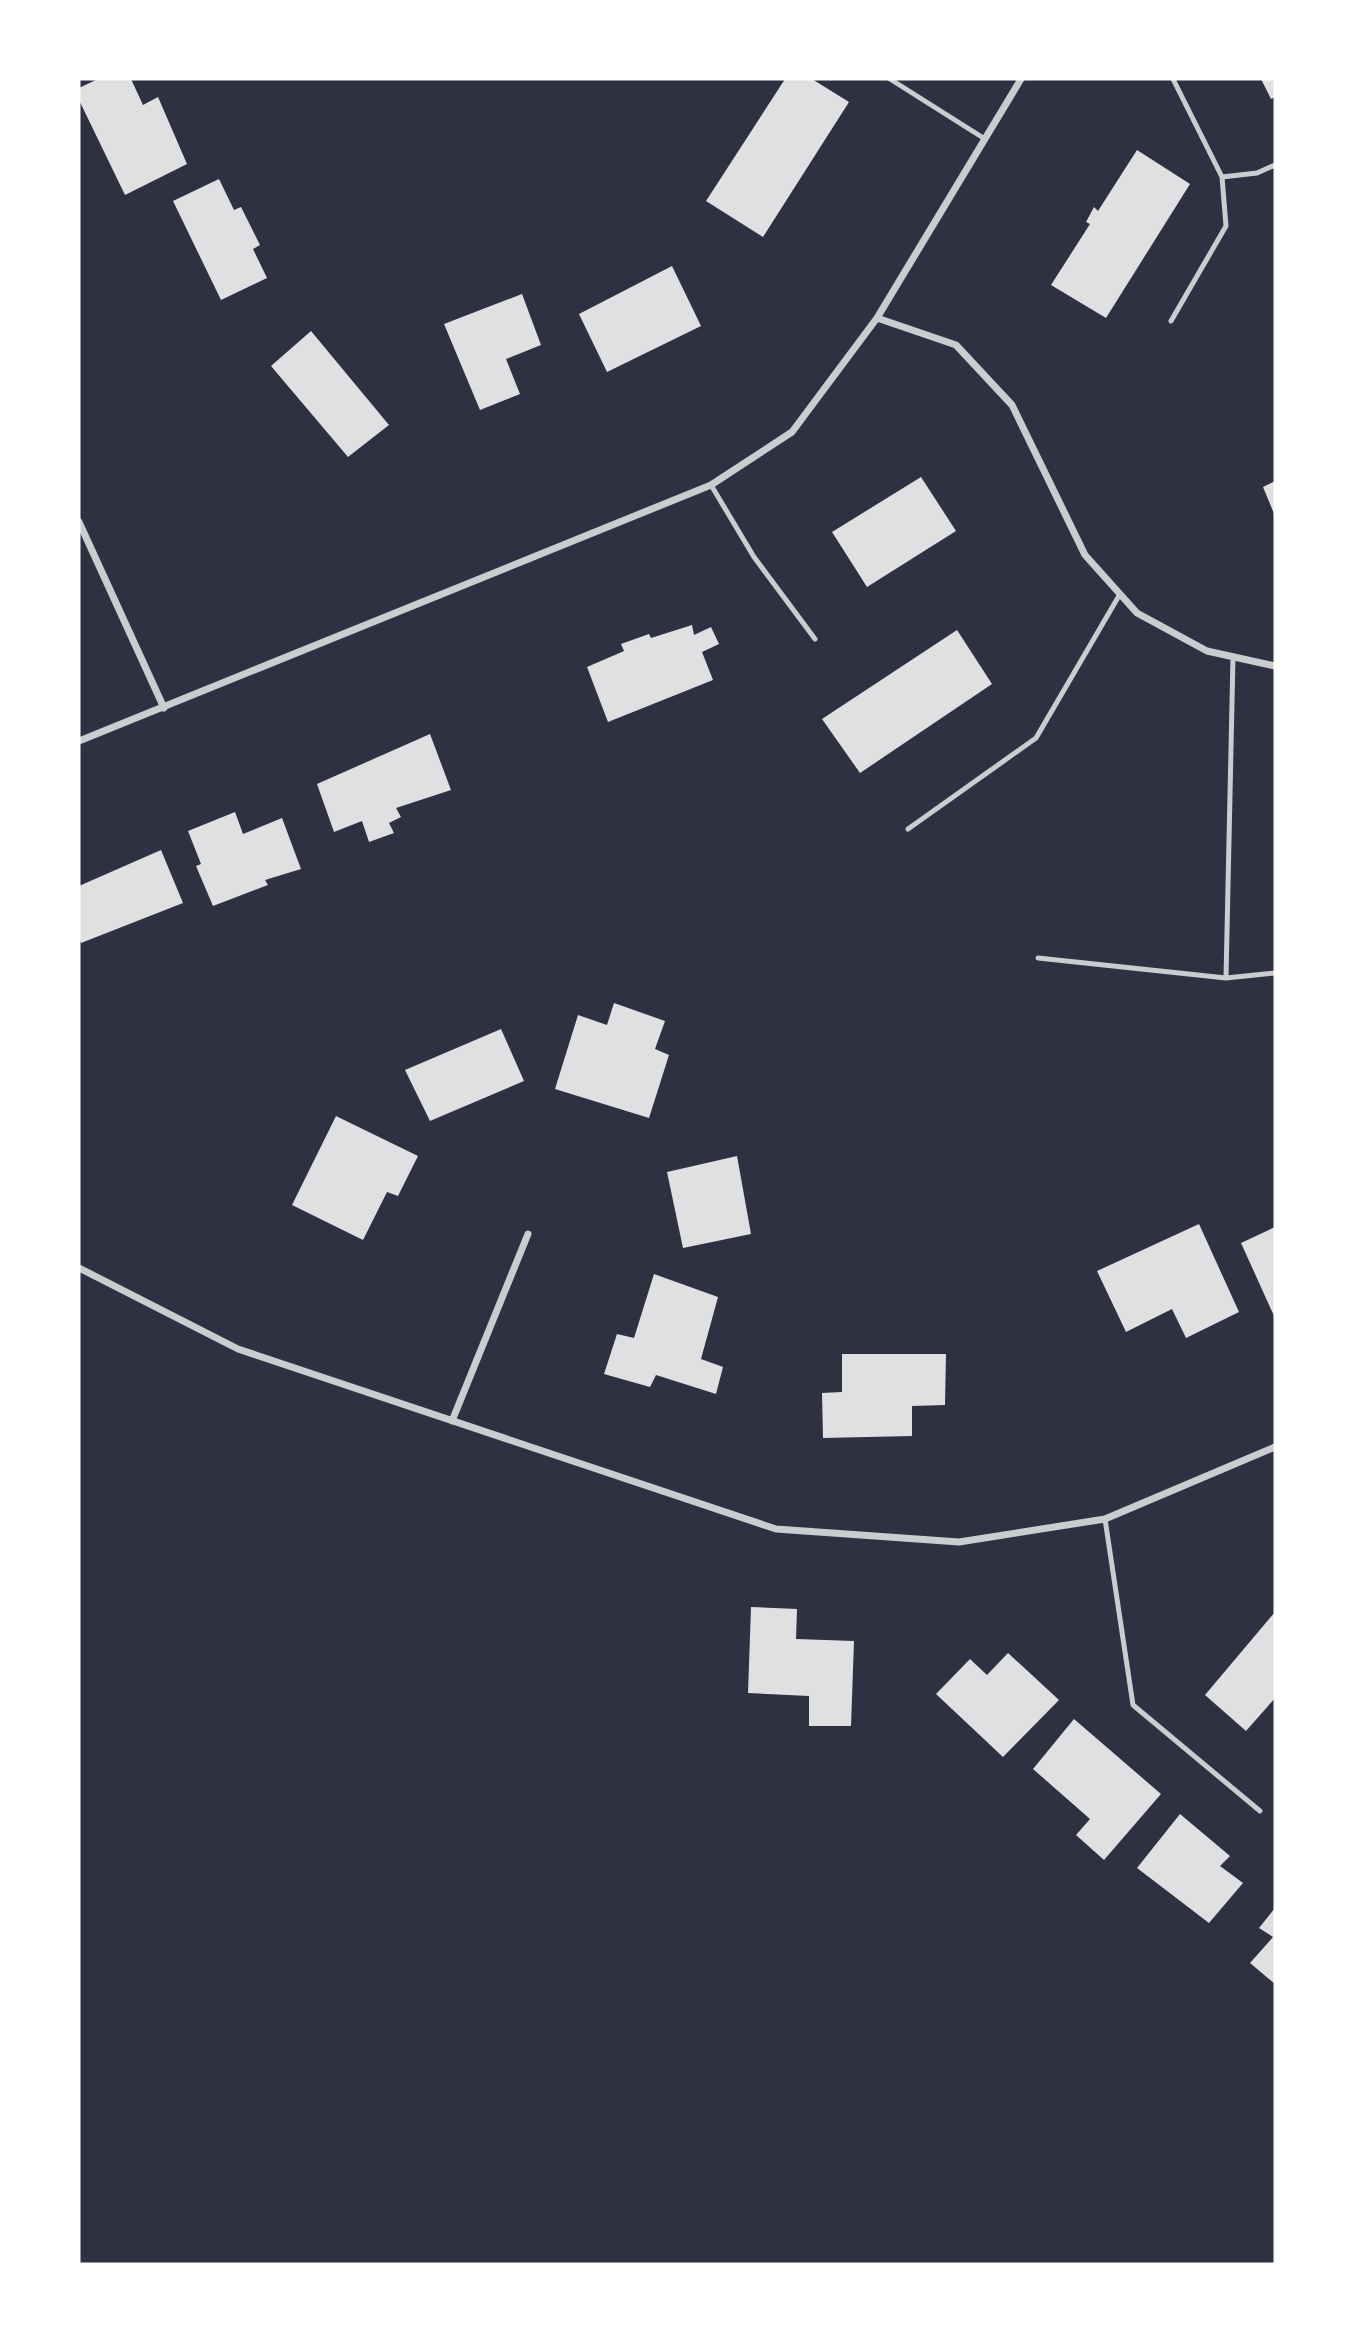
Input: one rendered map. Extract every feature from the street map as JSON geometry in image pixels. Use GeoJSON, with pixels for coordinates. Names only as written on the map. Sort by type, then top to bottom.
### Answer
{"type":"FeatureCollection","features":[{"type":"Feature","properties":{"kind":"street"},"geometry":{"type":"LineString","coordinates":[[79,741],[711,485],[792,432],[877,318],[1021,79]]}},
{"type":"Feature","properties":{"kind":"street"},"geometry":{"type":"LineString","coordinates":[[877,318],[956,345],[1012,405],[1085,555],[1137,613],[1207,651],[1275,666]]}},
{"type":"Feature","properties":{"kind":"street"},"geometry":{"type":"LineString","coordinates":[[79,522],[164,708]]}},
{"type":"Feature","properties":{"kind":"street"},"geometry":{"type":"LineString","coordinates":[[452,1421],[528,1234]]}},
{"type":"Feature","properties":{"kind":"street"},"geometry":{"type":"LineString","coordinates":[[79,1268],[238,1349],[776,1529],[959,1542],[1105,1518],[1275,1447]]}},
{"type":"Feature","properties":{"kind":"lane"},"geometry":{"type":"LineString","coordinates":[[890,79],[985,139]]}},
{"type":"Feature","properties":{"kind":"lane"},"geometry":{"type":"LineString","coordinates":[[1171,321],[1226,226],[1222,177],[1174,79]]}},
{"type":"Feature","properties":{"kind":"lane"},"geometry":{"type":"LineString","coordinates":[[1222,177],[1257,173],[1275,165]]}},
{"type":"Feature","properties":{"kind":"lane"},"geometry":{"type":"LineString","coordinates":[[711,485],[754,557],[815,639]]}},
{"type":"Feature","properties":{"kind":"lane"},"geometry":{"type":"LineString","coordinates":[[908,829],[1036,738],[1120,594]]}},
{"type":"Feature","properties":{"kind":"lane"},"geometry":{"type":"LineString","coordinates":[[1226,978],[1233,657]]}},
{"type":"Feature","properties":{"kind":"lane"},"geometry":{"type":"LineString","coordinates":[[1038,958],[1226,978],[1275,973]]}},
{"type":"Feature","properties":{"kind":"lane"},"geometry":{"type":"LineString","coordinates":[[1105,1518],[1133,1705],[1260,1811]]}},
{"type":"Feature","properties":{"kind":"building"},"geometry":{"type":"Polygon","coordinates":[[[98,79],[131,79],[143,105],[158,97],[187,164],[125,195],[79,100],[79,88],[98,79]]]}},
{"type":"Feature","properties":{"kind":"building"},"geometry":{"type":"Polygon","coordinates":[[[785,79],[812,79],[849,102],[763,237],[706,201],[785,79]]]}},
{"type":"Feature","properties":{"kind":"building"},"geometry":{"type":"Polygon","coordinates":[[[1261,79],[1275,79],[1275,97],[1271,99],[1261,79]]]}},
{"type":"Feature","properties":{"kind":"building"},"geometry":{"type":"Polygon","coordinates":[[[1137,150],[1190,184],[1106,318],[1051,285],[1090,224],[1086,222],[1094,207],[1098,211],[1137,150]]]}},
{"type":"Feature","properties":{"kind":"building"},"geometry":{"type":"Polygon","coordinates":[[[219,179],[234,210],[241,207],[260,245],[253,249],[267,278],[221,300],[173,201],[219,179]]]}},
{"type":"Feature","properties":{"kind":"building"},"geometry":{"type":"Polygon","coordinates":[[[672,266],[701,326],[607,372],[579,314],[672,266]]]}},
{"type":"Feature","properties":{"kind":"building"},"geometry":{"type":"Polygon","coordinates":[[[522,294],[541,345],[506,359],[520,394],[480,410],[444,324],[522,294]]]}},
{"type":"Feature","properties":{"kind":"building"},"geometry":{"type":"Polygon","coordinates":[[[311,331],[389,425],[348,457],[271,366],[311,331]]]}},
{"type":"Feature","properties":{"kind":"building"},"geometry":{"type":"Polygon","coordinates":[[[921,477],[956,531],[867,587],[832,532],[921,477]]]}},
{"type":"Feature","properties":{"kind":"building"},"geometry":{"type":"Polygon","coordinates":[[[1275,481],[1275,516],[1263,487],[1275,481]]]}},
{"type":"Feature","properties":{"kind":"building"},"geometry":{"type":"Polygon","coordinates":[[[692,625],[694,635],[711,627],[719,644],[702,652],[713,680],[608,722],[587,667],[624,651],[621,644],[649,634],[651,638],[692,625]]]}},
{"type":"Feature","properties":{"kind":"building"},"geometry":{"type":"Polygon","coordinates":[[[957,630],[992,684],[860,773],[822,719],[957,630]]]}},
{"type":"Feature","properties":{"kind":"building"},"geometry":{"type":"Polygon","coordinates":[[[430,734],[451,790],[396,808],[401,817],[389,823],[394,833],[369,842],[362,821],[334,832],[317,784],[430,734]]]}},
{"type":"Feature","properties":{"kind":"building"},"geometry":{"type":"Polygon","coordinates":[[[235,812],[243,834],[282,818],[301,869],[265,880],[268,885],[213,906],[196,866],[201,864],[188,831],[235,812]]]}},
{"type":"Feature","properties":{"kind":"building"},"geometry":{"type":"Polygon","coordinates":[[[161,850],[183,903],[81,943],[79,886],[161,850]]]}},
{"type":"Feature","properties":{"kind":"building"},"geometry":{"type":"Polygon","coordinates":[[[614,1003],[665,1021],[655,1049],[669,1055],[649,1118],[555,1089],[578,1015],[607,1025],[614,1003]]]}},
{"type":"Feature","properties":{"kind":"building"},"geometry":{"type":"Polygon","coordinates":[[[501,1029],[524,1081],[430,1121],[405,1070],[501,1029]]]}},
{"type":"Feature","properties":{"kind":"building"},"geometry":{"type":"Polygon","coordinates":[[[336,1116],[418,1156],[398,1196],[387,1192],[363,1240],[292,1205],[336,1116]]]}},
{"type":"Feature","properties":{"kind":"building"},"geometry":{"type":"Polygon","coordinates":[[[737,1156],[751,1234],[683,1248],[667,1172],[737,1156]]]}},
{"type":"Feature","properties":{"kind":"building"},"geometry":{"type":"Polygon","coordinates":[[[1199,1224],[1239,1312],[1186,1338],[1172,1309],[1126,1332],[1097,1271],[1199,1224]]]}},
{"type":"Feature","properties":{"kind":"building"},"geometry":{"type":"Polygon","coordinates":[[[1275,1227],[1275,1318],[1241,1243],[1275,1227]]]}},
{"type":"Feature","properties":{"kind":"building"},"geometry":{"type":"Polygon","coordinates":[[[654,1274],[718,1297],[701,1359],[723,1367],[716,1394],[656,1375],[650,1387],[604,1374],[617,1334],[634,1338],[654,1274]]]}},
{"type":"Feature","properties":{"kind":"building"},"geometry":{"type":"Polygon","coordinates":[[[842,1354],[946,1354],[945,1405],[912,1406],[912,1436],[823,1438],[822,1393],[842,1392],[842,1354]]]}},
{"type":"Feature","properties":{"kind":"building"},"geometry":{"type":"Polygon","coordinates":[[[751,1607],[797,1609],[796,1639],[854,1641],[851,1726],[809,1726],[809,1696],[748,1693],[751,1607]]]}},
{"type":"Feature","properties":{"kind":"building"},"geometry":{"type":"Polygon","coordinates":[[[1275,1612],[1275,1698],[1246,1731],[1205,1695],[1275,1612]]]}},
{"type":"Feature","properties":{"kind":"building"},"geometry":{"type":"Polygon","coordinates":[[[1008,1653],[1059,1700],[1003,1757],[936,1694],[970,1659],[987,1675],[1008,1653]]]}},
{"type":"Feature","properties":{"kind":"building"},"geometry":{"type":"Polygon","coordinates":[[[1074,1719],[1161,1794],[1104,1860],[1076,1835],[1090,1819],[1033,1769],[1074,1719]]]}},
{"type":"Feature","properties":{"kind":"building"},"geometry":{"type":"Polygon","coordinates":[[[1180,1814],[1230,1856],[1220,1866],[1243,1883],[1209,1923],[1137,1868],[1180,1814]]]}},
{"type":"Feature","properties":{"kind":"building"},"geometry":{"type":"Polygon","coordinates":[[[1275,1908],[1275,1984],[1250,1963],[1273,1937],[1259,1928],[1275,1908]]]}}]}
